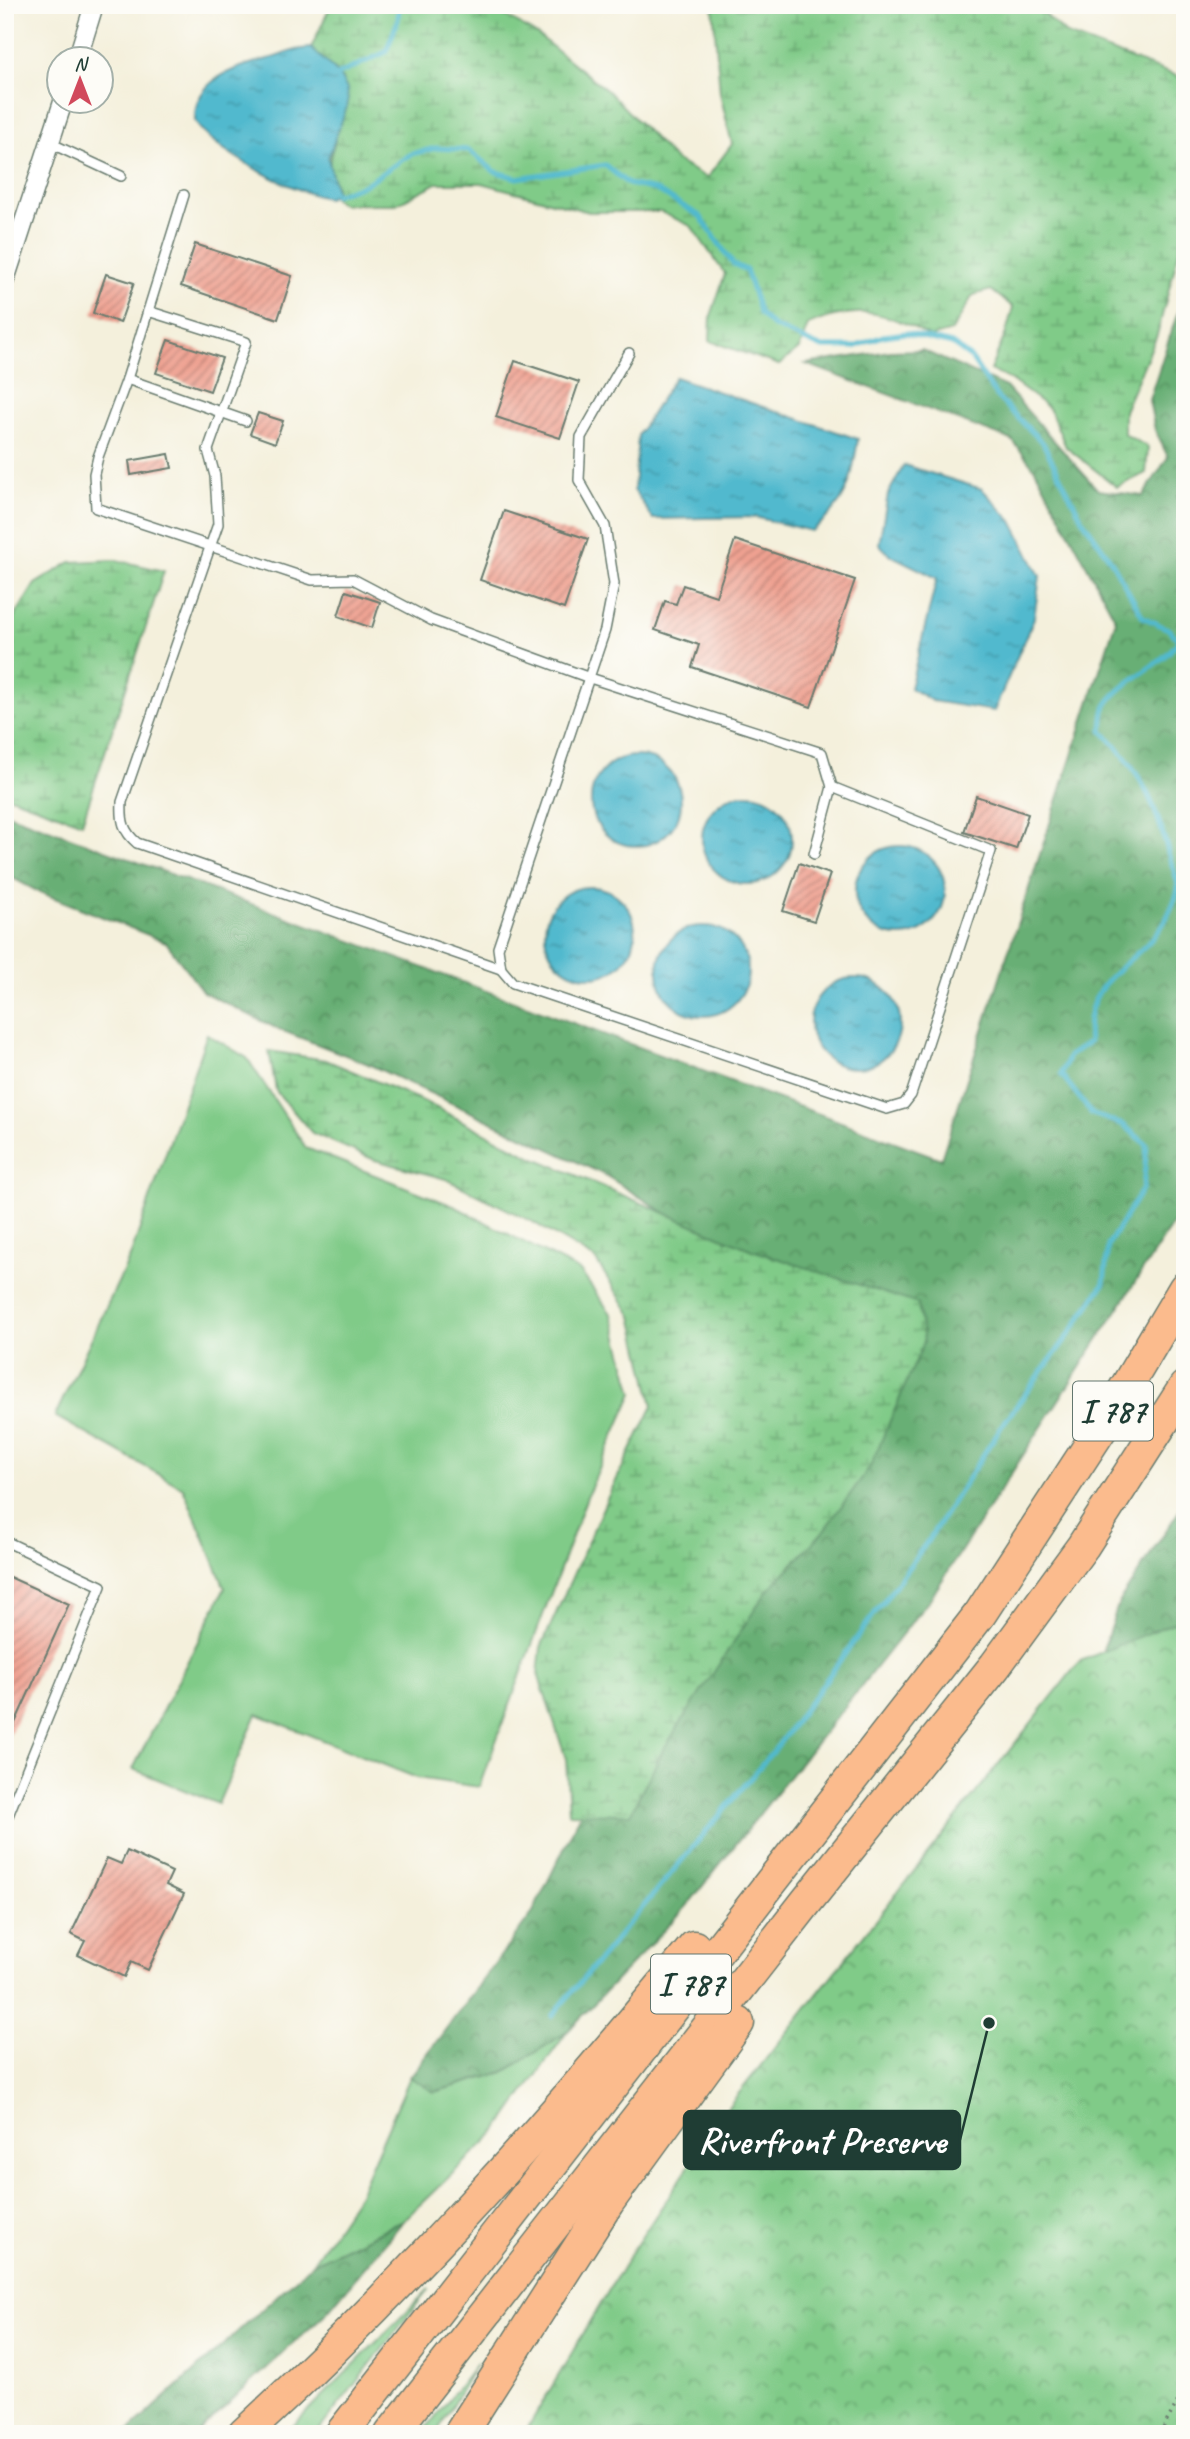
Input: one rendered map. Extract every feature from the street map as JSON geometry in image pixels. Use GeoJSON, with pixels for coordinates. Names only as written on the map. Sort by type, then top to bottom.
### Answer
{"type":"FeatureCollection","features":[{"type":"Feature","properties":{"kind":"highway","name":"I 787"},"geometry":{"type":"LineString","coordinates":[[341,2434],[955,1647],[1106,1421],[1185,1289]]}},
{"type":"Feature","properties":{"kind":"highway","name":"I 787"},"geometry":{"type":"LineString","coordinates":[[391,2434],[1039,1608],[1122,1488],[1185,1387]]}},
{"type":"Feature","properties":{"kind":"highway"},"geometry":{"type":"LineString","coordinates":[[244,2434],[391,2294],[537,2135],[830,1781],[963,1611],[1034,1529]]}},
{"type":"Feature","properties":{"kind":"highway"},"geometry":{"type":"LineString","coordinates":[[460,2434],[608,2202],[816,1922],[908,1778]]}},
{"type":"Feature","properties":{"kind":"street"},"geometry":{"type":"LineString","coordinates":[[81,46],[94,5]]}},
{"type":"Feature","properties":{"kind":"street"},"geometry":{"type":"LineString","coordinates":[[5,280],[59,116]]}},
{"type":"Feature","properties":{"kind":"lane"},"geometry":{"type":"LineString","coordinates":[[50,143],[121,176]]}},
{"type":"Feature","properties":{"kind":"lane"},"geometry":{"type":"LineString","coordinates":[[184,195],[127,379],[94,474],[96,508],[312,580],[353,579],[431,620],[587,677],[822,753],[832,787],[814,854]]}},
{"type":"Feature","properties":{"kind":"lane"},"geometry":{"type":"LineString","coordinates":[[148,311],[246,342],[208,450],[215,476],[218,524],[122,802],[121,818],[126,834],[137,843],[501,969],[513,983],[887,1109],[904,1104],[911,1095],[991,851],[832,787]]}},
{"type":"Feature","properties":{"kind":"lane"},"geometry":{"type":"LineString","coordinates":[[501,969],[498,948],[587,677],[606,630],[614,584],[605,526],[579,480],[581,437],[629,353]]}},
{"type":"Feature","properties":{"kind":"lane"},"geometry":{"type":"LineString","coordinates":[[127,379],[246,421]]}},
{"type":"Feature","properties":{"kind":"lane"},"geometry":{"type":"LineString","coordinates":[[5,1541],[101,1586],[5,1823]]}},
{"type":"Feature","properties":{"kind":"path"},"geometry":{"type":"LineString","coordinates":[[1160,2434],[1185,2388]]}},
{"type":"Feature","properties":{"kind":"green space"},"geometry":{"type":"Polygon","coordinates":[[[331,5],[488,5],[539,36],[610,93],[675,160],[707,178],[732,144],[720,93],[713,5],[1035,5],[1067,35],[1185,79],[1185,228],[1157,335],[1124,411],[1124,434],[1148,447],[1146,473],[1117,487],[1066,447],[1049,408],[1011,380],[990,370],[1006,333],[1013,307],[991,290],[973,295],[952,331],[931,337],[900,321],[871,313],[842,314],[826,318],[808,325],[799,349],[779,365],[710,341],[711,316],[725,274],[691,226],[661,212],[589,212],[482,183],[437,183],[396,204],[342,204],[332,197],[336,188],[330,157],[339,123],[343,79],[311,48],[331,5]]]}},
{"type":"Feature","properties":{"kind":"green space"},"geometry":{"type":"Polygon","coordinates":[[[1185,290],[1185,1205],[930,1599],[686,1907],[567,2032],[504,2072],[434,2092],[410,2077],[532,1914],[595,1784],[772,1281],[605,1175],[366,1063],[278,1029],[203,992],[166,942],[37,891],[5,874],[5,813],[941,1159],[1116,620],[1035,469],[1012,440],[806,364],[890,351],[922,350],[1006,387],[1098,490],[1143,496],[1168,457],[1155,430],[1149,400],[1185,290]]]}},
{"type":"Feature","properties":{"kind":"green space"},"geometry":{"type":"Polygon","coordinates":[[[116,560],[164,571],[82,823],[5,795],[5,632],[35,584],[71,562],[116,560]]]}},
{"type":"Feature","properties":{"kind":"green space"},"geometry":{"type":"Polygon","coordinates":[[[207,1034],[247,1058],[306,1148],[456,1207],[580,1271],[612,1315],[633,1393],[588,1494],[479,1787],[417,1778],[257,1714],[218,1804],[133,1769],[225,1588],[183,1488],[55,1416],[130,1257],[207,1034]]]}},
{"type":"Feature","properties":{"kind":"green space"},"geometry":{"type":"Polygon","coordinates":[[[269,1051],[326,1060],[423,1101],[528,1155],[752,1250],[918,1304],[924,1342],[870,1467],[821,1534],[767,1591],[663,1750],[630,1814],[569,1813],[566,1759],[538,1674],[541,1647],[606,1501],[653,1406],[632,1316],[595,1259],[531,1221],[446,1179],[375,1160],[312,1133],[276,1091],[269,1051]]]}},
{"type":"Feature","properties":{"kind":"green space"},"geometry":{"type":"Polygon","coordinates":[[[1185,1502],[1185,1629],[1091,1685],[1119,1602],[1185,1502]]]}},
{"type":"Feature","properties":{"kind":"green space"},"geometry":{"type":"Polygon","coordinates":[[[1185,1618],[1185,2434],[524,2434],[629,2256],[728,2107],[1080,1661],[1185,1618]]]}},
{"type":"Feature","properties":{"kind":"green space"},"geometry":{"type":"Polygon","coordinates":[[[567,2032],[497,2131],[404,2220],[312,2264],[359,2194],[410,2077],[434,2092],[504,2072],[567,2032]]]}},
{"type":"Feature","properties":{"kind":"green space"},"geometry":{"type":"Polygon","coordinates":[[[404,2220],[328,2311],[196,2434],[125,2434],[312,2264],[404,2220]]]}},
{"type":"Feature","properties":{"kind":"green space"},"geometry":{"type":"Polygon","coordinates":[[[429,2289],[316,2434],[285,2434],[429,2289]]]}},
{"type":"Feature","properties":{"kind":"green space"},"geometry":{"type":"Polygon","coordinates":[[[476,2364],[436,2434],[422,2434],[476,2364]]]}},
{"type":"Feature","properties":{"kind":"water"},"geometry":{"type":"Polygon","coordinates":[[[311,48],[339,74],[347,89],[348,104],[328,158],[336,192],[328,198],[296,188],[235,157],[203,132],[195,121],[196,107],[201,95],[218,78],[242,66],[294,50],[311,48]]]}},
{"type":"Feature","properties":{"kind":"water"},"geometry":{"type":"Polygon","coordinates":[[[675,377],[858,439],[850,480],[833,511],[811,531],[755,517],[653,519],[634,490],[638,435],[675,377]]]}},
{"type":"Feature","properties":{"kind":"water"},"geometry":{"type":"Polygon","coordinates":[[[904,465],[982,489],[1012,521],[1040,576],[1034,618],[994,711],[932,701],[910,688],[937,578],[890,555],[879,544],[888,494],[904,465]]]}},
{"type":"Feature","properties":{"kind":"water"},"geometry":{"type":"Polygon","coordinates":[[[636,756],[653,759],[668,769],[678,784],[681,801],[678,818],[668,833],[653,843],[636,846],[619,843],[604,833],[594,818],[591,801],[594,784],[604,769],[619,759],[636,756]]]}},
{"type":"Feature","properties":{"kind":"water"},"geometry":{"type":"Polygon","coordinates":[[[747,794],[764,797],[779,807],[789,822],[792,839],[789,856],[779,871],[764,881],[747,884],[730,881],[715,871],[705,856],[702,839],[705,822],[715,807],[730,797],[747,794]]]}},
{"type":"Feature","properties":{"kind":"water"},"geometry":{"type":"Polygon","coordinates":[[[900,846],[917,849],[932,859],[942,874],[945,891],[942,908],[932,923],[917,933],[900,936],[883,933],[868,923],[858,908],[855,891],[858,874],[868,859],[883,849],[900,846]]]}},
{"type":"Feature","properties":{"kind":"water"},"geometry":{"type":"Polygon","coordinates":[[[590,887],[607,890],[622,900],[632,915],[635,932],[632,949],[622,964],[607,974],[590,977],[573,974],[558,964],[548,949],[545,932],[548,915],[558,900],[573,890],[590,887]]]}},
{"type":"Feature","properties":{"kind":"water"},"geometry":{"type":"Polygon","coordinates":[[[703,926],[720,929],[735,939],[745,954],[748,971],[745,988],[735,1003],[720,1013],[703,1016],[686,1013],[671,1003],[661,988],[658,971],[661,954],[671,939],[686,929],[703,926]]]}},
{"type":"Feature","properties":{"kind":"water"},"geometry":{"type":"Polygon","coordinates":[[[855,978],[872,981],[887,991],[897,1006],[900,1023],[897,1040],[887,1055],[872,1065],[855,1068],[838,1065],[823,1055],[813,1040],[810,1023],[813,1006],[823,991],[838,981],[855,978]]]}},
{"type":"Feature","properties":{"kind":"building"},"geometry":{"type":"Polygon","coordinates":[[[195,244],[292,276],[278,319],[181,286],[195,244]]]}},
{"type":"Feature","properties":{"kind":"building"},"geometry":{"type":"Polygon","coordinates":[[[106,274],[134,283],[120,323],[93,313],[106,274]]]}},
{"type":"Feature","properties":{"kind":"building"},"geometry":{"type":"Polygon","coordinates":[[[168,340],[222,358],[210,391],[156,373],[168,340]]]}},
{"type":"Feature","properties":{"kind":"building"},"geometry":{"type":"Polygon","coordinates":[[[515,361],[579,382],[560,438],[496,417],[515,361]]]}},
{"type":"Feature","properties":{"kind":"building"},"geometry":{"type":"Polygon","coordinates":[[[258,413],[283,421],[275,443],[250,434],[258,413]]]}},
{"type":"Feature","properties":{"kind":"building"},"geometry":{"type":"Polygon","coordinates":[[[169,454],[172,468],[131,475],[129,461],[169,454]]]}},
{"type":"Feature","properties":{"kind":"building"},"geometry":{"type":"Polygon","coordinates":[[[504,511],[588,539],[564,609],[480,580],[504,511]]]}},
{"type":"Feature","properties":{"kind":"building"},"geometry":{"type":"Polygon","coordinates":[[[735,540],[855,580],[811,707],[692,667],[699,645],[655,630],[665,601],[676,604],[683,585],[716,596],[735,540]]]}},
{"type":"Feature","properties":{"kind":"building"},"geometry":{"type":"Polygon","coordinates":[[[346,591],[380,602],[372,628],[338,616],[346,591]]]}},
{"type":"Feature","properties":{"kind":"building"},"geometry":{"type":"Polygon","coordinates":[[[976,796],[1028,814],[1016,849],[964,832],[976,796]]]}},
{"type":"Feature","properties":{"kind":"building"},"geometry":{"type":"Polygon","coordinates":[[[799,863],[830,874],[814,921],[783,911],[799,863]]]}},
{"type":"Feature","properties":{"kind":"building"},"geometry":{"type":"Polygon","coordinates":[[[5,1575],[69,1604],[5,1745],[5,1575]]]}},
{"type":"Feature","properties":{"kind":"building"},"geometry":{"type":"Polygon","coordinates":[[[127,1851],[172,1872],[166,1885],[184,1894],[148,1970],[131,1962],[124,1977],[78,1955],[85,1941],[71,1934],[107,1858],[121,1864],[127,1851]]]}},
{"type":"Feature","properties":{"kind":"waterway"},"geometry":{"type":"LineString","coordinates":[[339,74],[386,52],[398,20],[399,5]]}},
{"type":"Feature","properties":{"kind":"waterway"},"geometry":{"type":"LineString","coordinates":[[334,195],[364,185],[411,154],[436,148],[469,150],[494,171],[517,178],[605,165],[628,184],[656,190],[700,216],[733,264],[746,270],[760,314],[773,326],[820,347],[854,347],[883,336],[906,333],[952,344],[971,358],[997,397],[1043,443],[1082,519],[1110,559],[1143,617],[1168,629],[1179,640],[1163,658],[1124,686],[1107,704],[1102,731],[1127,759],[1145,788],[1177,879],[1177,895],[1165,921],[1154,936],[1103,987],[1094,1002],[1089,1020],[1089,1042],[1069,1056],[1061,1074],[1092,1114],[1124,1125],[1147,1145],[1143,1188],[1108,1245],[1104,1283],[1003,1424],[927,1542],[779,1744],[552,2016]]}},
{"type":"Feature","properties":{"kind":"place","name":"Riverfront Preserve"},"geometry":{"type":"Point","coordinates":[989,2023]}}]}
